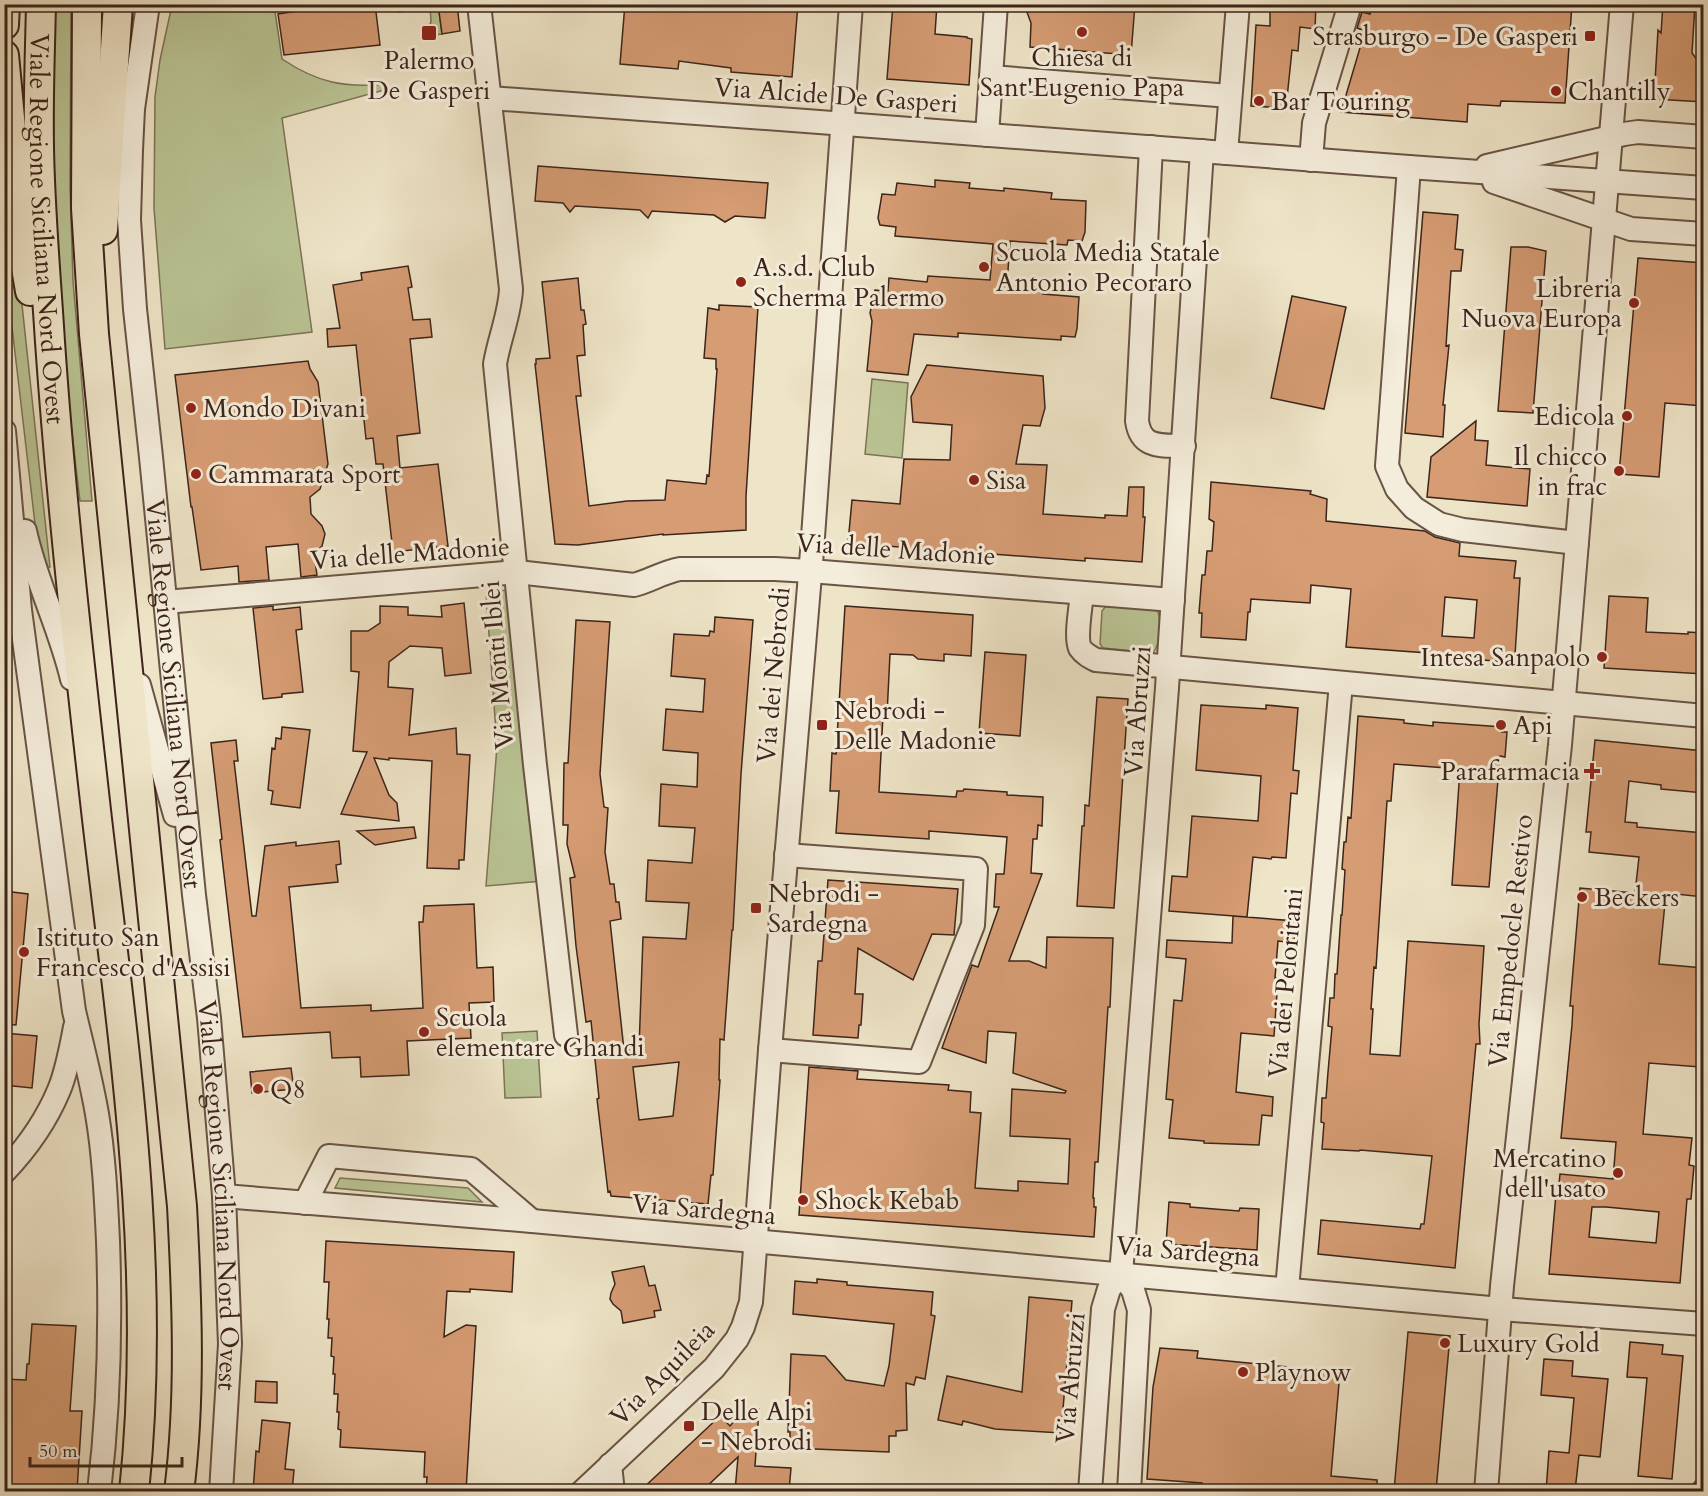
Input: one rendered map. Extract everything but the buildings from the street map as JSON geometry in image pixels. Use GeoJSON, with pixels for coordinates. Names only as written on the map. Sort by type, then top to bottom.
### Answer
{"type":"FeatureCollection","features":[{"type":"Feature","properties":{"kind":"main road"},"geometry":{"type":"LineString","coordinates":[[4,25],[5,4]]}},
{"type":"Feature","properties":{"kind":"main road","name":"Viale Regione Siciliana Nord Ovest"},"geometry":{"type":"LineString","coordinates":[[41,4],[39,147],[58,453],[123,1035],[138,1199],[142,1348],[141,1403],[134,1491]]}},
{"type":"Feature","properties":{"kind":"main road","name":"Viale Regione Siciliana Nord Ovest"},"geometry":{"type":"LineString","coordinates":[[87,4],[86,208],[94,334],[182,1206],[187,1342],[184,1446],[179,1491]]}},
{"type":"Feature","properties":{"kind":"main road"},"geometry":{"type":"LineString","coordinates":[[94,334],[118,4]]}},
{"type":"Feature","properties":{"kind":"main road"},"geometry":{"type":"LineString","coordinates":[[4,55],[22,244],[58,453]]}},
{"type":"Feature","properties":{"kind":"street"},"geometry":{"type":"LineString","coordinates":[[133,109],[136,4]]}},
{"type":"Feature","properties":{"kind":"street","name":"Viale Regione Siciliana Nord Ovest"},"geometry":{"type":"LineString","coordinates":[[148,4],[133,109],[129,220],[134,297],[194,895],[209,1018],[224,1197],[230,1344],[221,1491]]}},
{"type":"Feature","properties":{"kind":"street"},"geometry":{"type":"LineString","coordinates":[[142,42],[153,4]]}},
{"type":"Feature","properties":{"kind":"street","name":"Via Monti Iblei"},"geometry":{"type":"LineString","coordinates":[[479,4],[511,289],[495,364],[535,765],[566,1035]]}},
{"type":"Feature","properties":{"kind":"street","name":"Via dei Nebrodi"},"geometry":{"type":"LineString","coordinates":[[755,1242],[810,571],[851,4]]}},
{"type":"Feature","properties":{"kind":"street"},"geometry":{"type":"LineString","coordinates":[[987,135],[996,4]]}},
{"type":"Feature","properties":{"kind":"street"},"geometry":{"type":"LineString","coordinates":[[1226,153],[1238,4]]}},
{"type":"Feature","properties":{"kind":"street"},"geometry":{"type":"LineString","coordinates":[[1311,160],[1314,123],[1350,4]]}},
{"type":"Feature","properties":{"kind":"street","name":"Via Empedocle Restivo"},"geometry":{"type":"LineString","coordinates":[[1486,1491],[1501,1309],[1564,703],[1622,4]]}},
{"type":"Feature","properties":{"kind":"street","name":"Via Alcide De Gasperi"},"geometry":{"type":"LineString","coordinates":[[991,77],[1230,96]]}},
{"type":"Feature","properties":{"kind":"street","name":"Via Alcide De Gasperi"},"geometry":{"type":"LineString","coordinates":[[490,98],[1704,188]]}},
{"type":"Feature","properties":{"kind":"street","name":"Via Alcide De Gasperi"},"geometry":{"type":"LineString","coordinates":[[1465,171],[1638,132],[1704,137]]}},
{"type":"Feature","properties":{"kind":"street"},"geometry":{"type":"LineString","coordinates":[[1151,147],[1138,433],[1144,440],[1156,444],[1184,446]]}},
{"type":"Feature","properties":{"kind":"street","name":"Via Abruzzi"},"geometry":{"type":"LineString","coordinates":[[1090,1491],[1103,1308],[1109,1289],[1121,1274],[1169,667],[1202,151]]}},
{"type":"Feature","properties":{"kind":"street"},"geometry":{"type":"LineString","coordinates":[[1409,167],[1387,466],[1397,489],[1414,508],[1439,524],[1463,530],[1577,543]]}},
{"type":"Feature","properties":{"kind":"street","name":"Via Alcide De Gasperi"},"geometry":{"type":"LineString","coordinates":[[1465,171],[1631,229],[1704,234]]}},
{"type":"Feature","properties":{"kind":"street"},"geometry":{"type":"LineString","coordinates":[[5,438],[12,611],[76,1020],[88,1065],[97,1116],[106,1200],[110,1321],[108,1398],[99,1491]]}},
{"type":"Feature","properties":{"kind":"street"},"geometry":{"type":"LineString","coordinates":[[5,438],[30,555],[71,673],[91,759]]}},
{"type":"Feature","properties":{"kind":"street","name":"Via delle Madonie"},"geometry":{"type":"LineString","coordinates":[[165,602],[517,572],[634,585],[680,569],[810,571],[1173,600]]}},
{"type":"Feature","properties":{"kind":"street"},"geometry":{"type":"LineString","coordinates":[[1082,593],[1078,639],[1080,648],[1096,660],[1704,716]]}},
{"type":"Feature","properties":{"kind":"street"},"geometry":{"type":"LineString","coordinates":[[125,633],[183,841],[194,895]]}},
{"type":"Feature","properties":{"kind":"street","name":"Via dei Peloritani"},"geometry":{"type":"LineString","coordinates":[[1287,1289],[1341,683]]}},
{"type":"Feature","properties":{"kind":"street"},"geometry":{"type":"LineString","coordinates":[[770,1050],[919,1062],[973,925],[976,869],[786,855]]}},
{"type":"Feature","properties":{"kind":"street"},"geometry":{"type":"LineString","coordinates":[[4,1172],[21,1154],[45,1118],[59,1089],[76,1020]]}},
{"type":"Feature","properties":{"kind":"street"},"geometry":{"type":"LineString","coordinates":[[305,1203],[329,1156],[471,1169],[532,1221]]}},
{"type":"Feature","properties":{"kind":"street","name":"Via Sardegna"},"geometry":{"type":"LineString","coordinates":[[224,1197],[532,1221],[1501,1309],[1704,1324]]}},
{"type":"Feature","properties":{"kind":"street","name":"Via Aquileia"},"geometry":{"type":"LineString","coordinates":[[582,1491],[714,1368],[737,1340],[746,1321],[751,1302],[755,1242]]}},
{"type":"Feature","properties":{"kind":"street"},"geometry":{"type":"LineString","coordinates":[[1121,1274],[1133,1290],[1139,1310],[1129,1491]]}},
{"type":"Feature","properties":{"kind":"street"},"geometry":{"type":"LineString","coordinates":[[610,1465],[613,1491]]}},
{"type":"Feature","properties":{"kind":"green space"},"geometry":{"type":"Polygon","coordinates":[[[55,5],[71,5],[70,185],[73,281],[92,501],[80,501],[60,307],[54,176],[55,5]]]}},
{"type":"Feature","properties":{"kind":"green space"},"geometry":{"type":"Polygon","coordinates":[[[172,5],[274,5],[282,59],[308,74],[332,82],[358,85],[387,84],[388,89],[282,118],[312,332],[165,349],[154,208],[155,97],[160,60],[172,5]]]}},
{"type":"Feature","properties":{"kind":"green space"},"geometry":{"type":"Polygon","coordinates":[[[397,5],[419,5],[420,10],[398,12],[397,5]]]}},
{"type":"Feature","properties":{"kind":"green space"},"geometry":{"type":"Polygon","coordinates":[[[430,5],[438,5],[442,34],[423,36],[431,22],[430,5]]]}},
{"type":"Feature","properties":{"kind":"green space"},"geometry":{"type":"Polygon","coordinates":[[[4,136],[50,567],[47,567],[39,558],[5,267],[4,136]]]}},
{"type":"Feature","properties":{"kind":"green space"},"geometry":{"type":"Polygon","coordinates":[[[872,379],[908,383],[902,458],[865,454],[872,379]]]}},
{"type":"Feature","properties":{"kind":"green space"},"geometry":{"type":"Polygon","coordinates":[[[506,590],[507,600],[511,602],[543,881],[486,886],[497,746],[486,593],[506,590]]]}},
{"type":"Feature","properties":{"kind":"green space"},"geometry":{"type":"Polygon","coordinates":[[[1106,606],[1157,610],[1160,632],[1153,653],[1103,648],[1100,644],[1102,611],[1106,606]]]}},
{"type":"Feature","properties":{"kind":"green space"},"geometry":{"type":"Polygon","coordinates":[[[537,1031],[541,1097],[505,1098],[502,1033],[537,1031]]]}},
{"type":"Feature","properties":{"kind":"green space"},"geometry":{"type":"Polygon","coordinates":[[[340,1178],[468,1188],[482,1202],[335,1188],[340,1178]]]}},
{"type":"Feature","properties":{"kind":"place","name":"Chiesa di Sant'Eugenio Papa"},"geometry":{"type":"Point","coordinates":[1082,32]}},
{"type":"Feature","properties":{"kind":"place","name":"Palermo De Gasperi"},"geometry":{"type":"Point","coordinates":[429,33]}},
{"type":"Feature","properties":{"kind":"place","name":"Strasburgo - De Gasperi"},"geometry":{"type":"Point","coordinates":[1590,36]}},
{"type":"Feature","properties":{"kind":"place","name":"Chantilly"},"geometry":{"type":"Point","coordinates":[1556,91]}},
{"type":"Feature","properties":{"kind":"place","name":"Bar Touring"},"geometry":{"type":"Point","coordinates":[1259,101]}},
{"type":"Feature","properties":{"kind":"place","name":"Scuola Media Statale Antonio Pecoraro"},"geometry":{"type":"Point","coordinates":[984,267]}},
{"type":"Feature","properties":{"kind":"place","name":"A.s.d. Club Scherma Palermo"},"geometry":{"type":"Point","coordinates":[741,282]}},
{"type":"Feature","properties":{"kind":"place","name":"Libreria Nuova Europa"},"geometry":{"type":"Point","coordinates":[1634,303]}},
{"type":"Feature","properties":{"kind":"place","name":"Mondo Divani"},"geometry":{"type":"Point","coordinates":[191,408]}},
{"type":"Feature","properties":{"kind":"place","name":"Edicola"},"geometry":{"type":"Point","coordinates":[1627,416]}},
{"type":"Feature","properties":{"kind":"place","name":"Il chicco in frac"},"geometry":{"type":"Point","coordinates":[1619,471]}},
{"type":"Feature","properties":{"kind":"place","name":"Cammarata Sport"},"geometry":{"type":"Point","coordinates":[196,474]}},
{"type":"Feature","properties":{"kind":"place","name":"Sisa"},"geometry":{"type":"Point","coordinates":[974,480]}},
{"type":"Feature","properties":{"kind":"place","name":"Intesa Sanpaolo"},"geometry":{"type":"Point","coordinates":[1602,657]}},
{"type":"Feature","properties":{"kind":"place","name":"Nebrodi - Delle Madonie"},"geometry":{"type":"Point","coordinates":[822,725]}},
{"type":"Feature","properties":{"kind":"place","name":"Api"},"geometry":{"type":"Point","coordinates":[1501,725]}},
{"type":"Feature","properties":{"kind":"place","name":"Parafarmacia"},"geometry":{"type":"Point","coordinates":[1592,771]}},
{"type":"Feature","properties":{"kind":"place","name":"Beckers"},"geometry":{"type":"Point","coordinates":[1582,897]}},
{"type":"Feature","properties":{"kind":"place","name":"Nebrodi - Sardegna"},"geometry":{"type":"Point","coordinates":[756,908]}},
{"type":"Feature","properties":{"kind":"place","name":"Istituto San Francesco d'Assisi"},"geometry":{"type":"Point","coordinates":[24,952]}},
{"type":"Feature","properties":{"kind":"place","name":"Scuola elementare Ghandi"},"geometry":{"type":"Point","coordinates":[424,1032]}},
{"type":"Feature","properties":{"kind":"place","name":"Q8"},"geometry":{"type":"Point","coordinates":[258,1089]}},
{"type":"Feature","properties":{"kind":"place","name":"Mercatino dell'usato"},"geometry":{"type":"Point","coordinates":[1618,1173]}},
{"type":"Feature","properties":{"kind":"place","name":"Shock Kebab"},"geometry":{"type":"Point","coordinates":[803,1200]}},
{"type":"Feature","properties":{"kind":"place","name":"Luxury Gold"},"geometry":{"type":"Point","coordinates":[1445,1343]}},
{"type":"Feature","properties":{"kind":"place","name":"Playnow"},"geometry":{"type":"Point","coordinates":[1243,1372]}},
{"type":"Feature","properties":{"kind":"place","name":"Delle Alpi - Nebrodi"},"geometry":{"type":"Point","coordinates":[689,1426]}}]}
